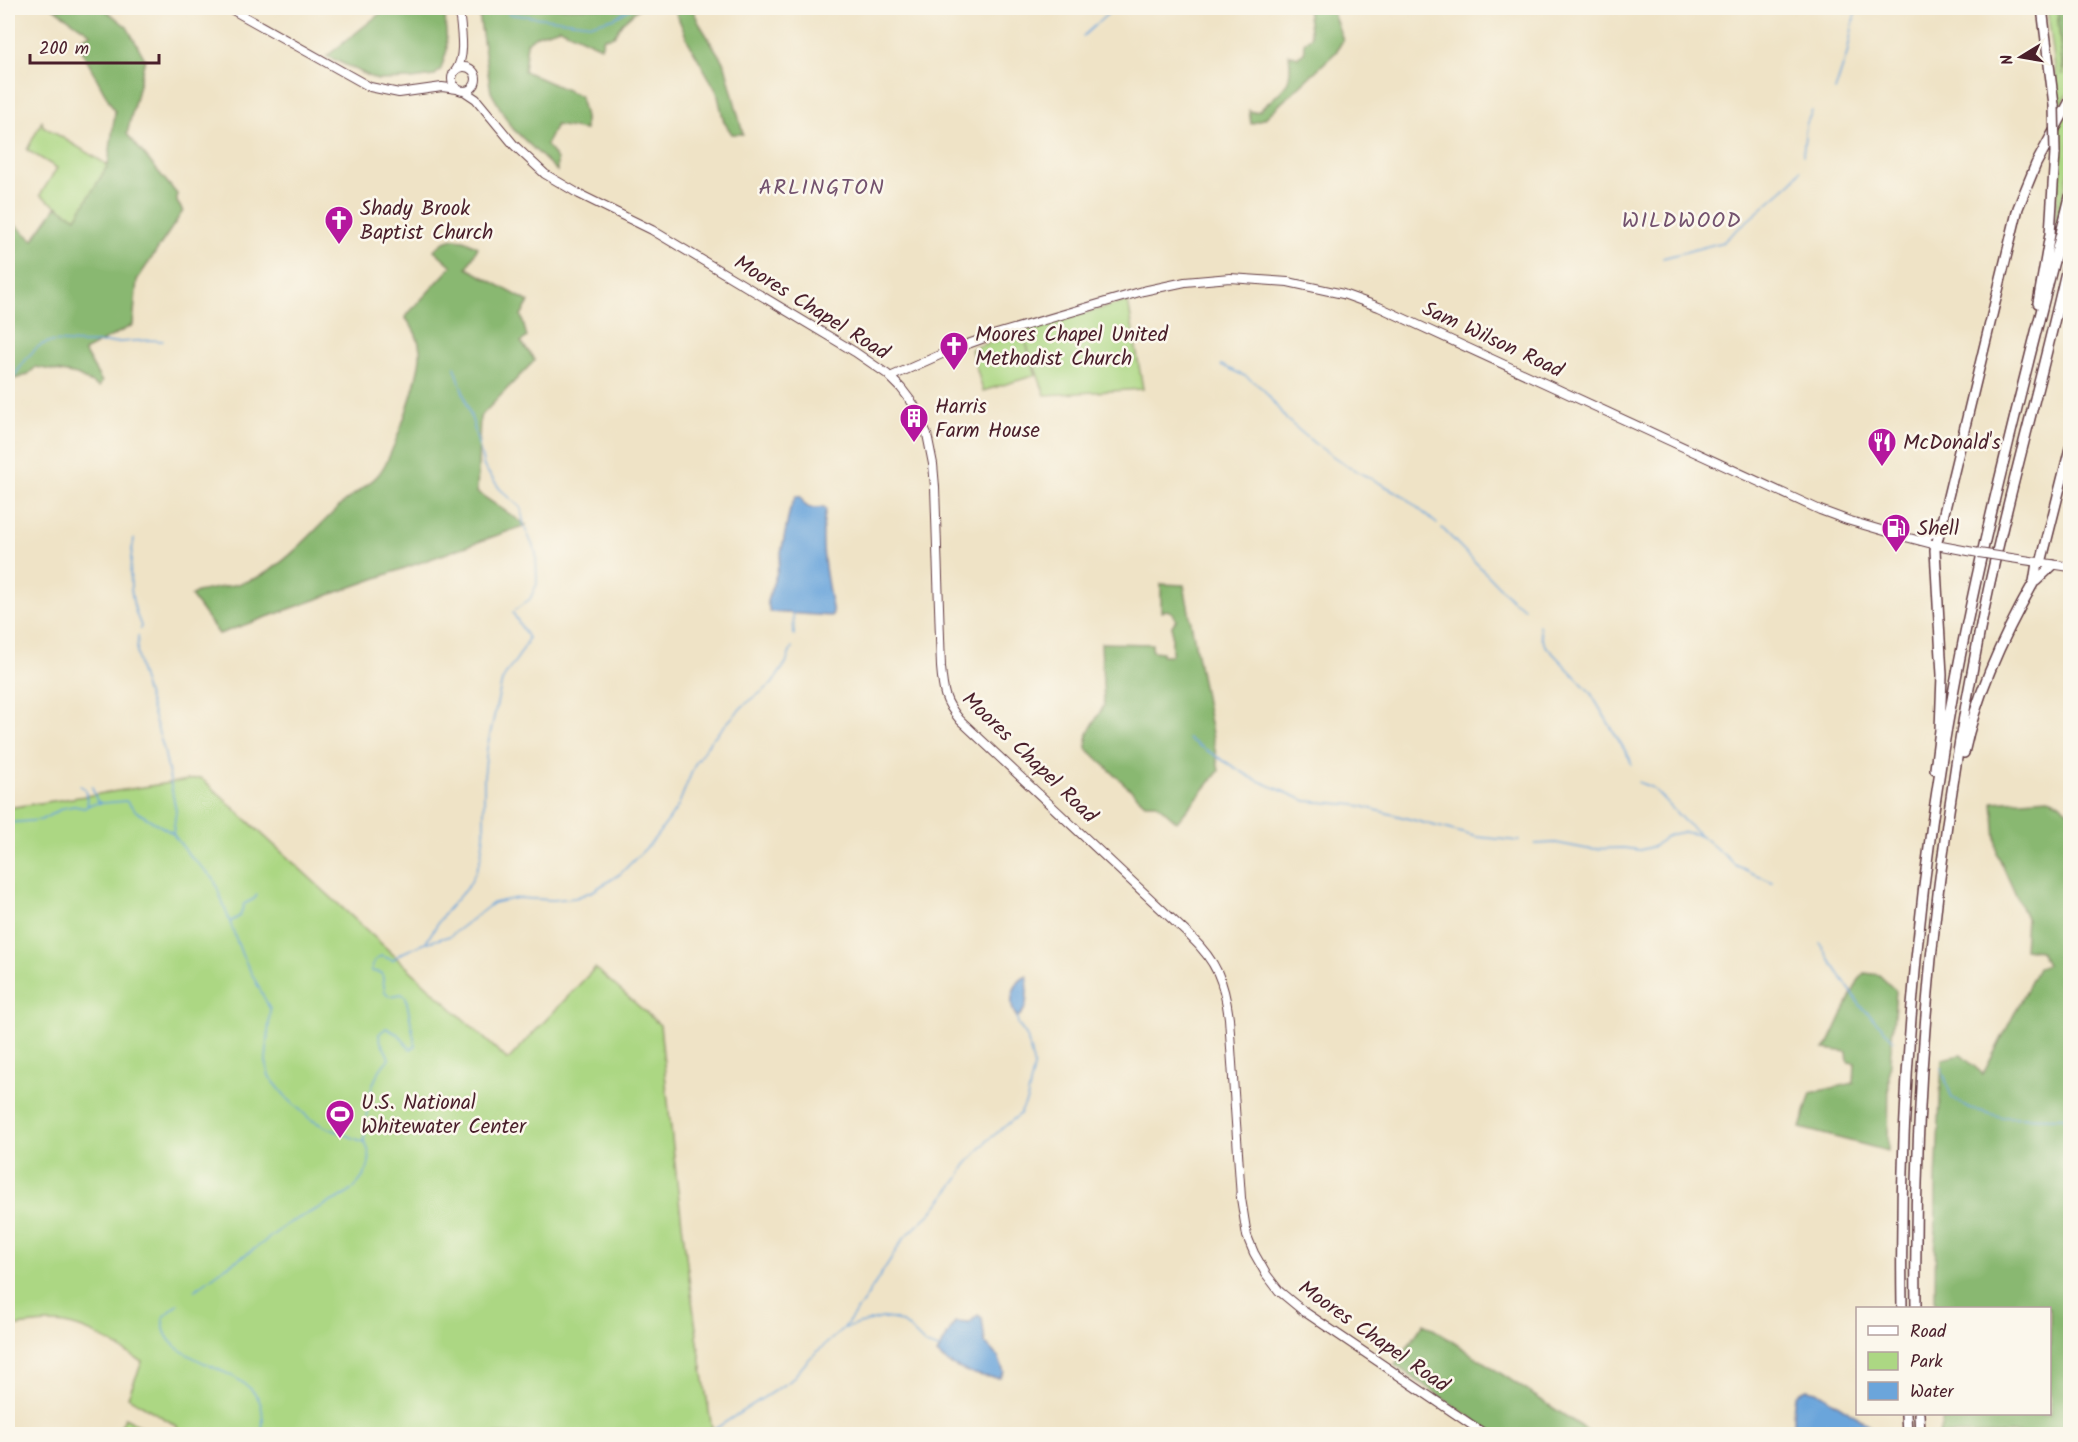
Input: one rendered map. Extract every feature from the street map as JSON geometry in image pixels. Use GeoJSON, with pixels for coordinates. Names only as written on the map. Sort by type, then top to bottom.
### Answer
{"type":"FeatureCollection","features":[{"type":"Feature","properties":{"kind":"highway"},"geometry":{"type":"LineString","coordinates":[[2013,426],[2046,261],[2052,212],[2055,153],[2054,105],[2042,8]]}},
{"type":"Feature","properties":{"kind":"highway"},"geometry":{"type":"LineString","coordinates":[[1927,870],[1929,813],[1940,730],[1942,692],[1934,564],[1936,545],[2018,208],[2036,164],[2070,100]]}},
{"type":"Feature","properties":{"kind":"highway"},"geometry":{"type":"LineString","coordinates":[[1902,1307],[1906,1113],[1914,991],[1927,870],[1946,733],[1965,632],[2070,197]]}},
{"type":"Feature","properties":{"kind":"highway"},"geometry":{"type":"LineString","coordinates":[[1916,1307],[1917,1200],[1923,1050],[1934,931],[1951,795],[1966,700],[1991,578],[2070,254]]}},
{"type":"Feature","properties":{"kind":"highway"},"geometry":{"type":"LineString","coordinates":[[2059,306],[2070,273]]}},
{"type":"Feature","properties":{"kind":"highway"},"geometry":{"type":"LineString","coordinates":[[1951,795],[1981,690],[2034,582],[2070,448]]}},
{"type":"Feature","properties":{"kind":"highway"},"geometry":{"type":"LineString","coordinates":[[1922,540],[1935,529],[1943,512]]}},
{"type":"Feature","properties":{"kind":"highway"},"geometry":{"type":"LineString","coordinates":[[2034,582],[2053,565]]}},
{"type":"Feature","properties":{"kind":"highway"},"geometry":{"type":"LineString","coordinates":[[1906,1415],[1906,1434]]}},
{"type":"Feature","properties":{"kind":"highway"},"geometry":{"type":"LineString","coordinates":[[1919,1415],[1920,1434]]}},
{"type":"Feature","properties":{"kind":"main road"},"geometry":{"type":"LineString","coordinates":[[229,8],[370,87],[399,93],[442,87],[471,89],[475,83]]}},
{"type":"Feature","properties":{"kind":"main road"},"geometry":{"type":"LineString","coordinates":[[442,87],[448,83],[460,63],[462,53],[459,8]]}},
{"type":"Feature","properties":{"kind":"main road"},"geometry":{"type":"LineString","coordinates":[[462,53],[475,75],[476,99]]}},
{"type":"Feature","properties":{"kind":"main road"},"geometry":{"type":"LineString","coordinates":[[460,90],[452,82],[454,73],[462,67],[470,69]]}},
{"type":"Feature","properties":{"kind":"main road","name":"Moores Chapel Road"},"geometry":{"type":"LineString","coordinates":[[460,90],[476,99],[514,145],[545,174],[579,194],[652,230],[855,352],[890,376],[914,405],[930,446],[935,487],[941,667],[943,688],[948,705],[960,720],[1190,936],[1208,955],[1218,972],[1224,989],[1229,1018],[1242,1208],[1247,1236],[1260,1266],[1279,1291],[1302,1310],[1485,1434]]}},
{"type":"Feature","properties":{"kind":"main road","name":"Sam Wilson Road"},"geometry":{"type":"LineString","coordinates":[[890,376],[968,343],[1143,291],[1209,279],[1288,282],[1343,294],[1379,307],[1820,510],[1862,525],[1936,545],[2070,567]]}},
{"type":"Feature","properties":{"kind":"green space"},"geometry":{"type":"Polygon","coordinates":[[[53,8],[103,8],[127,27],[145,59],[127,134],[177,194],[177,202],[183,211],[137,280],[133,325],[84,351],[102,382],[99,387],[77,375],[36,367],[27,375],[15,379],[8,374],[8,219],[33,240],[57,206],[76,218],[108,165],[115,112],[84,55],[79,40],[91,34],[53,8]]]}},
{"type":"Feature","properties":{"kind":"green space"},"geometry":{"type":"Polygon","coordinates":[[[387,8],[442,8],[445,14],[447,50],[441,69],[434,76],[377,80],[327,56],[387,8]]]}},
{"type":"Feature","properties":{"kind":"green space"},"geometry":{"type":"Polygon","coordinates":[[[478,8],[639,8],[622,23],[614,36],[604,38],[601,47],[560,28],[537,35],[527,43],[524,71],[580,96],[585,117],[585,130],[556,125],[546,145],[557,159],[557,171],[511,127],[491,92],[478,8]]]}},
{"type":"Feature","properties":{"kind":"green space"},"geometry":{"type":"Polygon","coordinates":[[[674,8],[692,8],[725,65],[743,134],[732,134],[724,122],[717,92],[688,41],[674,8]]]}},
{"type":"Feature","properties":{"kind":"green space"},"geometry":{"type":"Polygon","coordinates":[[[1307,8],[1331,8],[1343,40],[1336,52],[1265,118],[1251,124],[1249,110],[1259,111],[1280,92],[1288,81],[1289,54],[1298,57],[1304,53],[1304,43],[1311,37],[1307,8]]]}},
{"type":"Feature","properties":{"kind":"green space"},"geometry":{"type":"Polygon","coordinates":[[[2047,8],[2070,8],[2070,91],[2057,113],[2056,74],[2047,8]]]}},
{"type":"Feature","properties":{"kind":"green space"},"geometry":{"type":"Polygon","coordinates":[[[2057,8],[2070,8],[2070,26],[2063,75],[2057,8]]]}},
{"type":"Feature","properties":{"kind":"green space"},"geometry":{"type":"Polygon","coordinates":[[[2070,107],[2070,167],[2054,234],[2059,173],[2058,128],[2070,107]]]}},
{"type":"Feature","properties":{"kind":"green space"},"geometry":{"type":"Polygon","coordinates":[[[42,121],[43,126],[108,165],[76,219],[40,195],[57,168],[27,150],[42,121]]]}},
{"type":"Feature","properties":{"kind":"green space"},"geometry":{"type":"Polygon","coordinates":[[[454,239],[464,240],[478,247],[467,268],[529,302],[521,315],[527,337],[521,342],[535,360],[480,417],[477,492],[526,525],[219,634],[191,596],[197,592],[248,581],[264,574],[295,551],[342,504],[374,479],[384,466],[412,395],[419,361],[418,341],[405,317],[452,266],[434,250],[444,242],[454,239]]]}},
{"type":"Feature","properties":{"kind":"green space"},"geometry":{"type":"Polygon","coordinates":[[[1128,301],[1143,389],[1045,395],[1026,343],[1036,375],[983,391],[971,349],[1022,331],[1128,301]]]}},
{"type":"Feature","properties":{"kind":"green space"},"geometry":{"type":"Polygon","coordinates":[[[1161,584],[1184,585],[1219,771],[1177,822],[1156,803],[1145,803],[1086,748],[1088,733],[1104,705],[1101,643],[1152,644],[1152,651],[1162,652],[1162,655],[1172,655],[1172,626],[1176,620],[1173,613],[1167,610],[1161,612],[1161,584]]]}},
{"type":"Feature","properties":{"kind":"green space","name":"U.S. National Whitewater Center"},"geometry":{"type":"Polygon","coordinates":[[[201,778],[508,1060],[595,968],[660,1025],[683,1230],[713,1434],[178,1434],[177,1426],[128,1397],[142,1362],[78,1327],[48,1323],[8,1327],[8,808],[201,778]]]}},
{"type":"Feature","properties":{"kind":"green space"},"geometry":{"type":"Polygon","coordinates":[[[2049,798],[2070,812],[2070,1434],[1939,1434],[1944,1415],[2051,1415],[2051,1307],[1935,1307],[1936,1181],[1942,1059],[1961,1055],[1983,1074],[2038,968],[2047,965],[2040,951],[2024,949],[2026,918],[1997,853],[1993,802],[2049,798]]]}},
{"type":"Feature","properties":{"kind":"green space"},"geometry":{"type":"Polygon","coordinates":[[[1865,973],[1879,975],[1896,991],[1889,1072],[1888,1151],[1800,1128],[1811,1093],[1854,1083],[1855,1063],[1848,1062],[1847,1052],[1824,1049],[1858,981],[1865,973]]]}},
{"type":"Feature","properties":{"kind":"green space"},"geometry":{"type":"Polygon","coordinates":[[[1424,1323],[1590,1432],[1585,1434],[1495,1434],[1395,1365],[1424,1323]]]}},
{"type":"Feature","properties":{"kind":"green space"},"geometry":{"type":"Polygon","coordinates":[[[125,1418],[142,1427],[150,1434],[117,1434],[125,1418]]]}},
{"type":"Feature","properties":{"kind":"water"},"geometry":{"type":"Polygon","coordinates":[[[796,496],[801,497],[807,506],[824,507],[826,510],[823,548],[833,613],[831,616],[770,612],[767,601],[777,572],[790,509],[796,496]]]}},
{"type":"Feature","properties":{"kind":"water"},"geometry":{"type":"Polygon","coordinates":[[[1027,976],[1026,1006],[1017,1017],[1012,1006],[1013,994],[1018,983],[1027,976]]]}},
{"type":"Feature","properties":{"kind":"water"},"geometry":{"type":"Polygon","coordinates":[[[978,1315],[982,1318],[985,1343],[998,1357],[1004,1372],[1000,1378],[966,1371],[950,1364],[937,1354],[955,1322],[969,1323],[978,1315]]]}},
{"type":"Feature","properties":{"kind":"water"},"geometry":{"type":"Polygon","coordinates":[[[1807,1389],[1817,1391],[1870,1425],[1866,1434],[1795,1434],[1793,1416],[1795,1398],[1799,1392],[1807,1389]]]}},
{"type":"Feature","properties":{"kind":"waterway"},"geometry":{"type":"LineString","coordinates":[[508,14],[592,24],[614,18],[632,8]]}},
{"type":"Feature","properties":{"kind":"waterway"},"geometry":{"type":"LineString","coordinates":[[1083,36],[1111,11],[1110,8]]}},
{"type":"Feature","properties":{"kind":"waterway"},"geometry":{"type":"LineString","coordinates":[[1835,91],[1847,54],[1856,8]]}},
{"type":"Feature","properties":{"kind":"waterway"},"geometry":{"type":"LineString","coordinates":[[1803,155],[1806,125],[1812,111]]}},
{"type":"Feature","properties":{"kind":"waterway"},"geometry":{"type":"LineString","coordinates":[[1663,258],[1723,242],[1793,181],[1800,170]]}},
{"type":"Feature","properties":{"kind":"waterway"},"geometry":{"type":"LineString","coordinates":[[12,379],[34,350],[49,342],[163,341]]}},
{"type":"Feature","properties":{"kind":"waterway"},"geometry":{"type":"LineString","coordinates":[[1221,365],[1247,377],[1263,389],[1287,420],[1314,443],[1347,466],[1402,495],[1437,524]]}},
{"type":"Feature","properties":{"kind":"waterway"},"geometry":{"type":"LineString","coordinates":[[455,367],[484,467],[500,489],[521,508],[524,526],[536,553],[537,584],[530,599],[515,610]]}},
{"type":"Feature","properties":{"kind":"waterway"},"geometry":{"type":"LineString","coordinates":[[1442,528],[1512,600],[1524,608]]}},
{"type":"Feature","properties":{"kind":"waterway"},"geometry":{"type":"LineString","coordinates":[[134,539],[130,583],[140,629]]}},
{"type":"Feature","properties":{"kind":"waterway"},"geometry":{"type":"LineString","coordinates":[[426,942],[443,915],[470,884],[480,861],[484,835],[484,777],[487,748],[502,681],[523,650],[528,638],[513,613]]}},
{"type":"Feature","properties":{"kind":"waterway"},"geometry":{"type":"LineString","coordinates":[[793,613],[794,635]]}},
{"type":"Feature","properties":{"kind":"waterway"},"geometry":{"type":"LineString","coordinates":[[1539,625],[1541,638],[1545,645],[1590,692],[1631,764]]}},
{"type":"Feature","properties":{"kind":"waterway"},"geometry":{"type":"LineString","coordinates":[[138,636],[137,653],[140,671],[164,750],[176,811],[173,834],[189,855],[214,879],[242,955],[270,1009],[266,1061],[269,1076],[287,1098],[310,1119],[364,1142],[370,1156],[363,1177],[347,1194],[287,1224],[195,1290]]}},
{"type":"Feature","properties":{"kind":"waterway"},"geometry":{"type":"LineString","coordinates":[[364,1142],[372,1086],[389,1059],[379,1034],[386,1028],[399,1035],[410,1049],[415,1047],[406,997],[402,994],[389,996],[385,992],[382,973],[371,971],[374,961],[381,956],[393,960],[400,954],[425,943],[450,936],[493,903],[517,898],[553,900],[575,898],[593,891],[620,874],[651,843],[668,821],[678,806],[695,764],[711,740],[743,706],[772,684],[786,663],[792,647]]}},
{"type":"Feature","properties":{"kind":"waterway"},"geometry":{"type":"LineString","coordinates":[[1188,739],[1252,778],[1306,801],[1357,805],[1477,837],[1519,841]]}},
{"type":"Feature","properties":{"kind":"waterway"},"geometry":{"type":"LineString","coordinates":[[1638,782],[1653,788],[1685,822],[1737,866],[1772,882]]}},
{"type":"Feature","properties":{"kind":"waterway"},"geometry":{"type":"LineString","coordinates":[[80,786],[85,789],[88,806]]}},
{"type":"Feature","properties":{"kind":"waterway"},"geometry":{"type":"LineString","coordinates":[[92,787],[97,801],[101,803]]}},
{"type":"Feature","properties":{"kind":"waterway"},"geometry":{"type":"LineString","coordinates":[[8,823],[41,820],[63,808],[74,806],[84,808],[91,804],[126,801],[137,812],[172,833]]}},
{"type":"Feature","properties":{"kind":"waterway"},"geometry":{"type":"LineString","coordinates":[[1535,844],[1556,843],[1587,849],[1640,850],[1655,846],[1665,837],[1673,834],[1683,832],[1701,835]]}},
{"type":"Feature","properties":{"kind":"waterway"},"geometry":{"type":"LineString","coordinates":[[230,922],[240,916],[244,904],[257,895]]}},
{"type":"Feature","properties":{"kind":"waterway"},"geometry":{"type":"LineString","coordinates":[[1820,943],[1861,1006],[1894,1040]]}},
{"type":"Feature","properties":{"kind":"waterway"},"geometry":{"type":"LineString","coordinates":[[707,1434],[791,1380],[809,1359],[844,1328],[904,1238],[931,1213],[958,1179],[965,1166],[987,1141],[1020,1114],[1027,1100],[1034,1067],[1027,1037],[1018,1024],[1017,1017]]}},
{"type":"Feature","properties":{"kind":"waterway"},"geometry":{"type":"LineString","coordinates":[[1941,1068],[1952,1098],[1969,1108],[2002,1117],[2070,1118]]}},
{"type":"Feature","properties":{"kind":"waterway"},"geometry":{"type":"LineString","coordinates":[[178,1304],[163,1318],[165,1333],[174,1345],[186,1354],[248,1386],[258,1398],[261,1407],[262,1434]]}},
{"type":"Feature","properties":{"kind":"waterway"},"geometry":{"type":"LineString","coordinates":[[845,1328],[882,1318],[893,1319],[906,1325],[926,1345],[939,1349]]}},
{"type":"Feature","properties":{"kind":"place","name":"Shady Brook Baptist Church"},"geometry":{"type":"Point","coordinates":[339,246]}},
{"type":"Feature","properties":{"kind":"place","name":"Moores Chapel United Methodist Church"},"geometry":{"type":"Point","coordinates":[954,372]}},
{"type":"Feature","properties":{"kind":"place","name":"Harris Farm House"},"geometry":{"type":"Point","coordinates":[914,444]}},
{"type":"Feature","properties":{"kind":"place","name":"McDonald's"},"geometry":{"type":"Point","coordinates":[1882,468]}},
{"type":"Feature","properties":{"kind":"place","name":"Shell"},"geometry":{"type":"Point","coordinates":[1896,554]}},
{"type":"Feature","properties":{"kind":"place","name":"U.S. National Whitewater Center"},"geometry":{"type":"Point","coordinates":[340,1140]}},
{"type":"Feature","properties":{"kind":"district","name":"ARLINGTON"},"geometry":{"type":"Point","coordinates":[822,186]}},
{"type":"Feature","properties":{"kind":"district","name":"WILDWOOD"},"geometry":{"type":"Point","coordinates":[1682,219]}}]}
